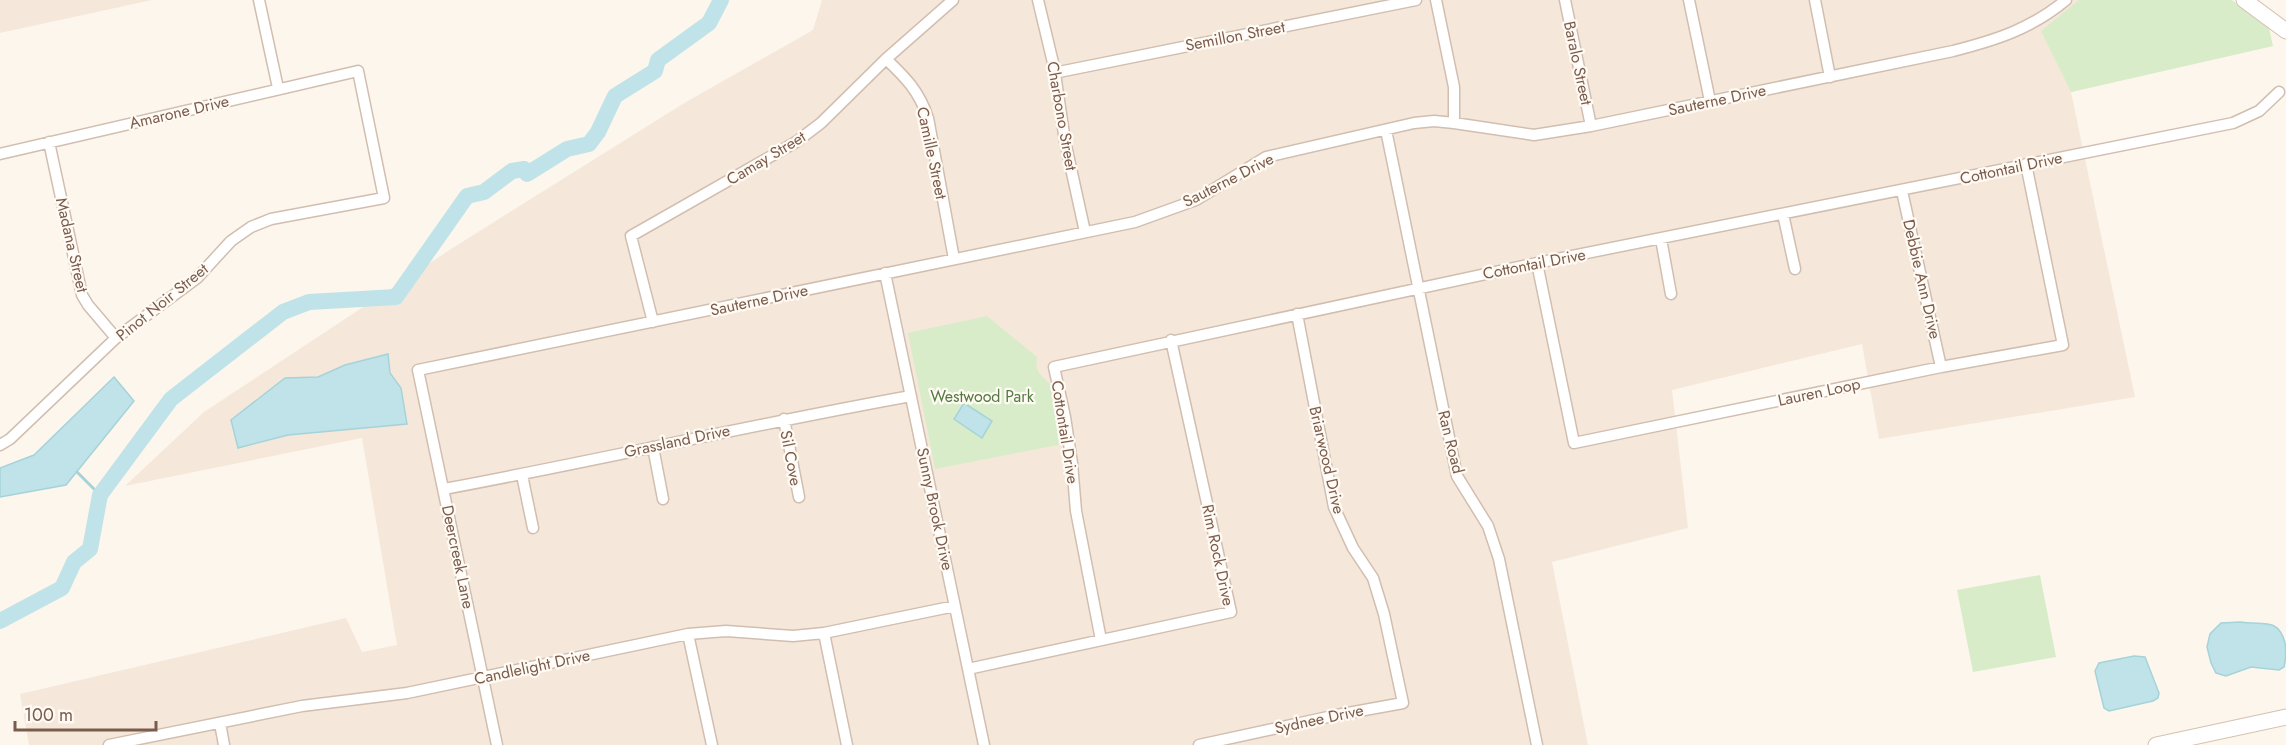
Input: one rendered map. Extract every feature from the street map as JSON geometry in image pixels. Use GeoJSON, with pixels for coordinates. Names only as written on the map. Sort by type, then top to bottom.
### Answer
{"type":"FeatureCollection","features":[{"type":"Feature","properties":{"kind":"main road"},"geometry":{"type":"LineString","coordinates":[[2244,0],[2286,31]]}},
{"type":"Feature","properties":{"kind":"main road"},"geometry":{"type":"LineString","coordinates":[[2156,745],[2286,717]]}},
{"type":"Feature","properties":{"kind":"street"},"geometry":{"type":"LineString","coordinates":[[259,0],[278,88]]}},
{"type":"Feature","properties":{"kind":"street","name":"Camay Street"},"geometry":{"type":"LineString","coordinates":[[653,322],[631,236],[796,142],[821,123],[886,59],[953,0]]}},
{"type":"Feature","properties":{"kind":"street","name":"Charbono Street"},"geometry":{"type":"LineString","coordinates":[[1038,0],[1054,72],[1065,141],[1086,232]]}},
{"type":"Feature","properties":{"kind":"street","name":"Semillon Street"},"geometry":{"type":"LineString","coordinates":[[1054,72],[1416,0]]}},
{"type":"Feature","properties":{"kind":"street"},"geometry":{"type":"LineString","coordinates":[[1436,0],[1454,87],[1454,123]]}},
{"type":"Feature","properties":{"kind":"street","name":"Baralo Street"},"geometry":{"type":"LineString","coordinates":[[1565,0],[1591,126]]}},
{"type":"Feature","properties":{"kind":"street"},"geometry":{"type":"LineString","coordinates":[[1689,0],[1710,101]]}},
{"type":"Feature","properties":{"kind":"street"},"geometry":{"type":"LineString","coordinates":[[1815,0],[1830,77]]}},
{"type":"Feature","properties":{"kind":"street","name":"Sauterne Drive"},"geometry":{"type":"LineString","coordinates":[[418,369],[1135,222],[1196,200],[1266,157],[1414,123],[1434,121],[1454,123],[1534,135],[1591,126],[1830,77],[1998,39],[2028,26],[2066,0]]}},
{"type":"Feature","properties":{"kind":"street","name":"Camille Street"},"geometry":{"type":"LineString","coordinates":[[886,59],[913,86],[928,118],[954,259]]}},
{"type":"Feature","properties":{"kind":"street","name":"Amarone Drive"},"geometry":{"type":"LineString","coordinates":[[0,154],[358,71],[384,198]]}},
{"type":"Feature","properties":{"kind":"street","name":"Cottontail Drive"},"geometry":{"type":"LineString","coordinates":[[1101,640],[1076,511],[1066,427],[1054,367],[1171,340],[1538,263],[2233,123],[2259,111],[2279,92]]}},
{"type":"Feature","properties":{"kind":"street","name":"Ran Road"},"geometry":{"type":"LineString","coordinates":[[1386,130],[1457,476],[1488,526],[1499,559],[1537,745]]}},
{"type":"Feature","properties":{"kind":"street","name":"Madana Street"},"geometry":{"type":"LineString","coordinates":[[49,142],[82,295],[88,306],[116,338]]}},
{"type":"Feature","properties":{"kind":"street","name":"Lauren Loop"},"geometry":{"type":"LineString","coordinates":[[1538,263],[1574,442],[1941,367],[2063,345],[2026,164]]}},
{"type":"Feature","properties":{"kind":"street","name":"Debbie Ann Drive"},"geometry":{"type":"LineString","coordinates":[[1902,191],[1941,367]]}},
{"type":"Feature","properties":{"kind":"street","name":"Pinot Noir Street"},"geometry":{"type":"LineString","coordinates":[[0,445],[10,439],[116,338],[197,278],[231,241],[251,226],[272,219],[384,198]]}},
{"type":"Feature","properties":{"kind":"street"},"geometry":{"type":"LineString","coordinates":[[1784,214],[1795,269]]}},
{"type":"Feature","properties":{"kind":"street"},"geometry":{"type":"LineString","coordinates":[[1661,239],[1671,294]]}},
{"type":"Feature","properties":{"kind":"street","name":"Sunny Brook Drive"},"geometry":{"type":"LineString","coordinates":[[885,273],[984,745]]}},
{"type":"Feature","properties":{"kind":"street","name":"Briarwood Drive"},"geometry":{"type":"LineString","coordinates":[[1297,314],[1334,507],[1353,548],[1373,578],[1384,614],[1403,703]]}},
{"type":"Feature","properties":{"kind":"street","name":"Rim Rock Drive"},"geometry":{"type":"LineString","coordinates":[[968,669],[1231,612],[1171,340]]}},
{"type":"Feature","properties":{"kind":"street","name":"Deercreek Lane"},"geometry":{"type":"LineString","coordinates":[[418,369],[497,745]]}},
{"type":"Feature","properties":{"kind":"street","name":"Grassland Drive"},"geometry":{"type":"LineString","coordinates":[[444,489],[522,475],[783,419],[911,396]]}},
{"type":"Feature","properties":{"kind":"street","name":"Sil Cove"},"geometry":{"type":"LineString","coordinates":[[783,419],[799,497]]}},
{"type":"Feature","properties":{"kind":"street"},"geometry":{"type":"LineString","coordinates":[[652,447],[663,499]]}},
{"type":"Feature","properties":{"kind":"street"},"geometry":{"type":"LineString","coordinates":[[522,475],[533,528]]}},
{"type":"Feature","properties":{"kind":"street","name":"Candlelight Drive"},"geometry":{"type":"LineString","coordinates":[[109,745],[302,706],[406,693],[688,634],[726,631],[793,636],[824,633],[955,606]]}},
{"type":"Feature","properties":{"kind":"street"},"geometry":{"type":"LineString","coordinates":[[824,633],[847,745]]}},
{"type":"Feature","properties":{"kind":"street"},"geometry":{"type":"LineString","coordinates":[[688,634],[712,745]]}},
{"type":"Feature","properties":{"kind":"street","name":"Sydnee Drive"},"geometry":{"type":"LineString","coordinates":[[1199,745],[1403,703]]}},
{"type":"Feature","properties":{"kind":"street"},"geometry":{"type":"LineString","coordinates":[[220,723],[224,745]]}},
{"type":"Feature","properties":{"kind":"shaded area"},"geometry":{"type":"Polygon","coordinates":[[[0,0],[152,0],[0,33],[0,0]]]}},
{"type":"Feature","properties":{"kind":"shaded area"},"geometry":{"type":"Polygon","coordinates":[[[822,0],[2232,0],[2273,46],[2071,92],[2135,397],[1879,439],[1862,344],[1672,390],[1688,528],[1552,562],[1588,745],[29,745],[20,694],[346,618],[362,652],[397,645],[362,438],[125,486],[204,412],[451,249],[686,102],[813,30],[822,0]]]}},
{"type":"Feature","properties":{"kind":"green space"},"geometry":{"type":"Polygon","coordinates":[[[2079,0],[2232,0],[2269,28],[2273,46],[2071,92],[2041,31],[2079,0]]]}},
{"type":"Feature","properties":{"kind":"green space","name":"Westwood Park"},"geometry":{"type":"Polygon","coordinates":[[[987,316],[1037,357],[1038,370],[1050,384],[1063,444],[935,469],[908,333],[987,316]]]}},
{"type":"Feature","properties":{"kind":"green space"},"geometry":{"type":"Polygon","coordinates":[[[2040,575],[2056,657],[1973,672],[1957,590],[2040,575]]]}},
{"type":"Feature","properties":{"kind":"water"},"geometry":{"type":"Polygon","coordinates":[[[388,354],[390,373],[401,388],[407,424],[288,435],[238,448],[231,420],[285,378],[318,377],[345,365],[388,354]]]}},
{"type":"Feature","properties":{"kind":"water"},"geometry":{"type":"Polygon","coordinates":[[[114,377],[134,401],[66,485],[0,497],[0,468],[34,455],[114,377]]]}},
{"type":"Feature","properties":{"kind":"water"},"geometry":{"type":"Polygon","coordinates":[[[964,403],[992,421],[982,438],[954,419],[964,403]]]}},
{"type":"Feature","properties":{"kind":"water"},"geometry":{"type":"Polygon","coordinates":[[[2221,623],[2268,624],[2278,629],[2285,643],[2284,667],[2279,670],[2251,667],[2226,676],[2216,673],[2207,647],[2210,634],[2221,623]]]}},
{"type":"Feature","properties":{"kind":"water"},"geometry":{"type":"Polygon","coordinates":[[[2134,656],[2145,657],[2159,693],[2158,698],[2109,711],[2104,708],[2095,671],[2099,663],[2134,656]]]}},
{"type":"Feature","properties":{"kind":"waterway"},"geometry":{"type":"LineString","coordinates":[[0,621],[62,588],[74,562],[90,549],[100,495],[171,399],[283,312],[309,302],[396,297],[467,196],[484,192],[512,171],[524,169],[527,174],[567,149],[589,144],[598,132],[615,96],[655,71],[658,60],[709,23],[721,0]]}},
{"type":"Feature","properties":{"kind":"waterway"},"geometry":{"type":"LineString","coordinates":[[77,472],[100,495]]}}]}
